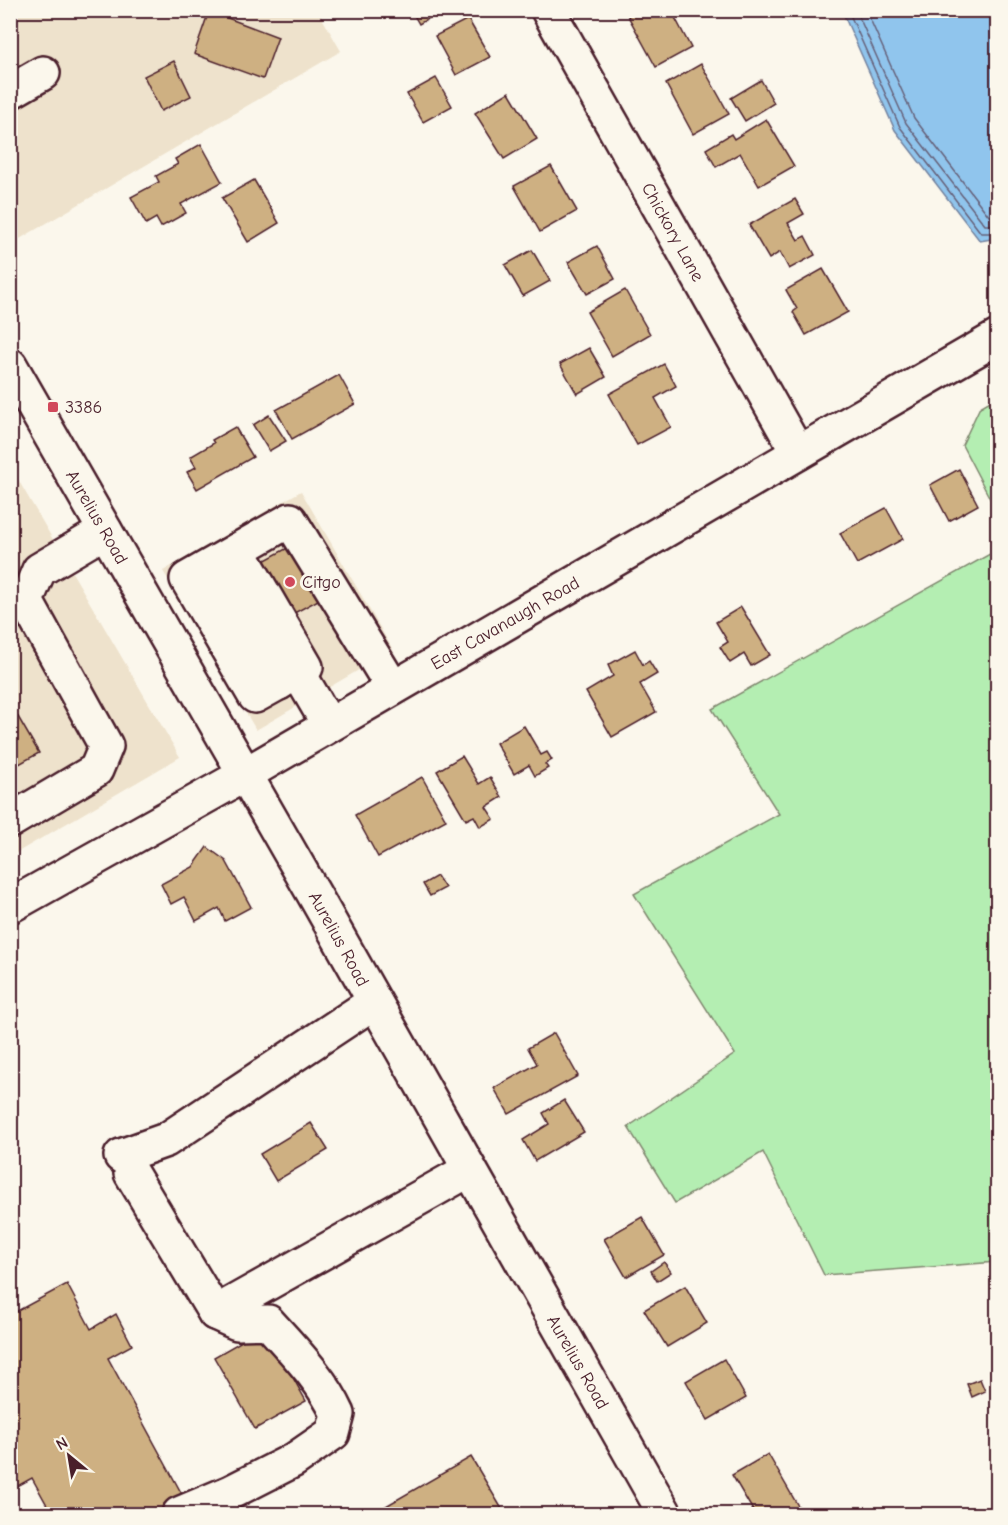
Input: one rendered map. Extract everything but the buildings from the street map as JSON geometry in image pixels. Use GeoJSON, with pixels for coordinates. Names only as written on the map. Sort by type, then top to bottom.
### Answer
{"type":"FeatureCollection","features":[{"type":"Feature","properties":{"kind":"street","name":"Chickory Lane"},"geometry":{"type":"LineString","coordinates":[[548,10],[798,453]]}},
{"type":"Feature","properties":{"kind":"street"},"geometry":{"type":"LineString","coordinates":[[10,92],[44,73]]}},
{"type":"Feature","properties":{"kind":"street","name":"East Cavanaugh Road"},"geometry":{"type":"LineString","coordinates":[[10,906],[244,775],[998,337]]}},
{"type":"Feature","properties":{"kind":"street","name":"Aurelius Road"},"geometry":{"type":"LineString","coordinates":[[10,365],[469,1170],[652,1510]]}},
{"type":"Feature","properties":{"kind":"street"},"geometry":{"type":"LineString","coordinates":[[224,558],[306,667],[255,696],[188,579],[224,558],[290,520],[393,688]]}},
{"type":"Feature","properties":{"kind":"street"},"geometry":{"type":"LineString","coordinates":[[10,821],[96,770],[106,746],[26,601],[39,570],[105,531]]}},
{"type":"Feature","properties":{"kind":"street"},"geometry":{"type":"LineString","coordinates":[[289,677],[329,725]]}},
{"type":"Feature","properties":{"kind":"street"},"geometry":{"type":"LineString","coordinates":[[179,1515],[294,1460],[333,1433],[338,1414],[330,1396],[268,1323],[237,1323],[215,1312],[126,1164],[374,1002]]}},
{"type":"Feature","properties":{"kind":"street"},"geometry":{"type":"LineString","coordinates":[[215,1312],[469,1170]]}},
{"type":"Feature","properties":{"kind":"shaded area"},"geometry":{"type":"Polygon","coordinates":[[[11,11],[318,11],[341,51],[11,244],[11,11]]]}},
{"type":"Feature","properties":{"kind":"shaded area"},"geometry":{"type":"Polygon","coordinates":[[[10,466],[180,757],[11,856],[10,856],[10,466]]]}},
{"type":"Feature","properties":{"kind":"shaded area"},"geometry":{"type":"Polygon","coordinates":[[[301,491],[393,650],[256,730],[163,571],[301,491]]]}},
{"type":"Feature","properties":{"kind":"green space"},"geometry":{"type":"Polygon","coordinates":[[[997,397],[997,512],[962,445],[980,407],[997,397]]]}},
{"type":"Feature","properties":{"kind":"green space"},"geometry":{"type":"Polygon","coordinates":[[[997,550],[997,1262],[824,1275],[763,1152],[675,1203],[628,1127],[735,1054],[634,894],[779,814],[712,709],[997,550]]]}},
{"type":"Feature","properties":{"kind":"water"},"geometry":{"type":"Polygon","coordinates":[[[842,11],[997,11],[997,238],[980,241],[895,130],[842,11]]]}},
{"type":"Feature","properties":{"kind":"place","name":"3386"},"geometry":{"type":"Point","coordinates":[53,407]}},
{"type":"Feature","properties":{"kind":"place","name":"Citgo"},"geometry":{"type":"Point","coordinates":[290,582]}}]}
